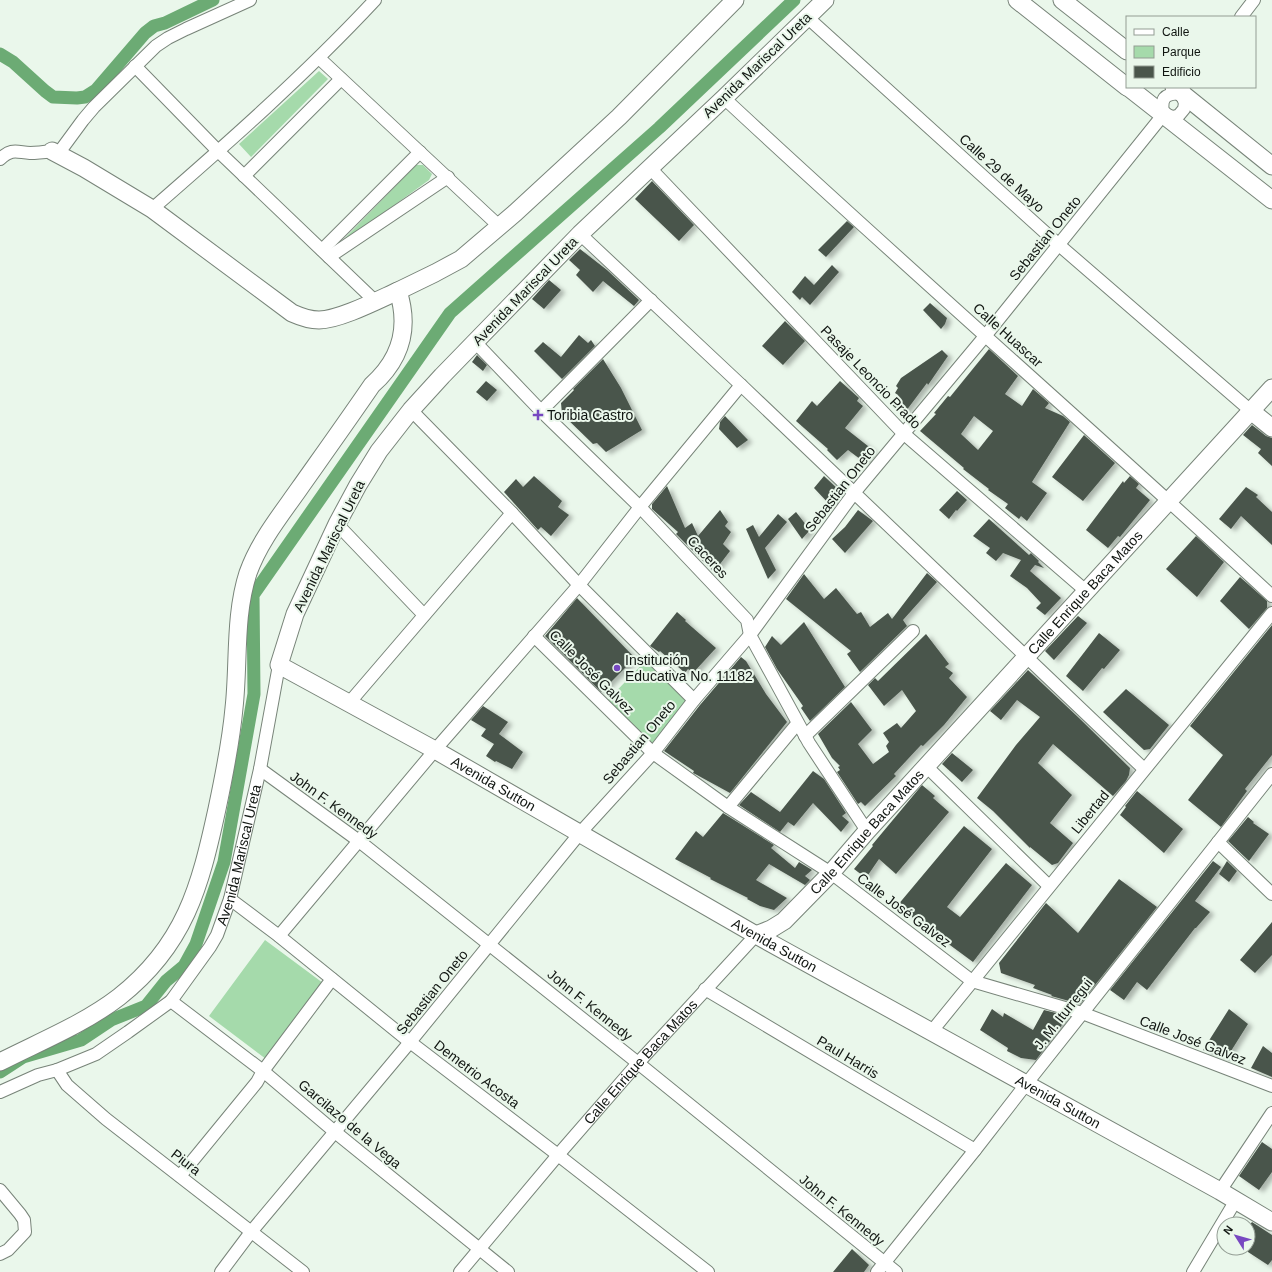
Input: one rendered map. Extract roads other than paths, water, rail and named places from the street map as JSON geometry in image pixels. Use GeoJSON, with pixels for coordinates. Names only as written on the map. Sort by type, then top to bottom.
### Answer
{"type":"FeatureCollection","features":[{"type":"Feature","properties":{"kind":"street"},"geometry":{"type":"LineString","coordinates":[[55,152],[108,92],[156,46],[168,38],[250,0]]}},
{"type":"Feature","properties":{"kind":"street"},"geometry":{"type":"LineString","coordinates":[[152,210],[319,58],[375,0]]}},
{"type":"Feature","properties":{"kind":"street"},"geometry":{"type":"LineString","coordinates":[[0,159],[6,154],[18,151],[29,153],[55,152],[152,210],[292,313],[310,320],[327,320],[336,318],[398,291],[461,259],[500,226],[619,117],[735,0]]}},
{"type":"Feature","properties":{"kind":"street","name":"Avenida Mariscal Ureta"},"geometry":{"type":"LineString","coordinates":[[0,1092],[38,1075],[57,1070],[96,1054],[153,1015],[171,1001],[210,947],[217,935],[230,898],[260,769],[279,665],[295,614],[337,524],[358,485],[380,451],[411,410],[442,376],[580,234],[825,0]]}},
{"type":"Feature","properties":{"kind":"street"},"geometry":{"type":"LineString","coordinates":[[1016,0],[1126,86]]}},
{"type":"Feature","properties":{"kind":"street"},"geometry":{"type":"LineString","coordinates":[[1062,0],[1126,49]]}},
{"type":"Feature","properties":{"kind":"street"},"geometry":{"type":"LineString","coordinates":[[1242,16],[1254,0]]}},
{"type":"Feature","properties":{"kind":"street","name":"Calle 29 de Mayo"},"geometry":{"type":"LineString","coordinates":[[807,17],[1060,245],[1251,411]]}},
{"type":"Feature","properties":{"kind":"street"},"geometry":{"type":"LineString","coordinates":[[319,58],[500,226]]}},
{"type":"Feature","properties":{"kind":"street"},"geometry":{"type":"LineString","coordinates":[[135,66],[218,151],[375,301]]}},
{"type":"Feature","properties":{"kind":"street"},"geometry":{"type":"LineString","coordinates":[[244,176],[341,79]]}},
{"type":"Feature","properties":{"kind":"street"},"geometry":{"type":"LineString","coordinates":[[1128,88],[1272,200]]}},
{"type":"Feature","properties":{"kind":"street"},"geometry":{"type":"LineString","coordinates":[[1163,115],[1174,117],[1179,115],[1184,109],[1185,103],[1180,89]]}},
{"type":"Feature","properties":{"kind":"street"},"geometry":{"type":"LineString","coordinates":[[1180,89],[1272,166]]}},
{"type":"Feature","properties":{"kind":"street","name":"Calle Huascar"},"geometry":{"type":"LineString","coordinates":[[724,98],[823,190],[986,335],[1272,596]]}},
{"type":"Feature","properties":{"kind":"street","name":"Sebastian Oneto"},"geometry":{"type":"LineString","coordinates":[[221,1272],[251,1232],[410,1042],[580,833],[653,753],[694,700],[750,635],[854,493],[1060,245],[1163,115]]}},
{"type":"Feature","properties":{"kind":"street"},"geometry":{"type":"LineString","coordinates":[[0,147],[12,152]]}},
{"type":"Feature","properties":{"kind":"street"},"geometry":{"type":"LineString","coordinates":[[325,254],[420,152]]}},
{"type":"Feature","properties":{"kind":"street","name":"Pasaje Leoncio Prado"},"geometry":{"type":"LineString","coordinates":[[650,168],[903,433],[1086,591]]}},
{"type":"Feature","properties":{"kind":"street"},"geometry":{"type":"LineString","coordinates":[[325,254],[448,177]]}},
{"type":"Feature","properties":{"kind":"street"},"geometry":{"type":"LineString","coordinates":[[580,234],[741,385],[1144,770]]}},
{"type":"Feature","properties":{"kind":"street"},"geometry":{"type":"LineString","coordinates":[[0,1062],[85,1019],[118,997],[143,975],[162,954],[184,919],[199,881],[222,783],[234,709],[240,609],[248,574],[254,556],[263,540],[372,385],[381,378],[394,359],[399,348],[403,326],[402,308],[398,291]]}},
{"type":"Feature","properties":{"kind":"street"},"geometry":{"type":"LineString","coordinates":[[542,411],[651,300]]}},
{"type":"Feature","properties":{"kind":"street","name":"Caceres"},"geometry":{"type":"LineString","coordinates":[[475,342],[542,411],[640,507],[747,620],[750,635],[797,724],[866,831]]}},
{"type":"Feature","properties":{"kind":"street"},"geometry":{"type":"LineString","coordinates":[[279,936],[435,750],[579,585],[640,507],[741,385]]}},
{"type":"Feature","properties":{"kind":"street","name":"Calle Enrique Baca Matos"},"geometry":{"type":"LineString","coordinates":[[460,1272],[558,1155],[705,989],[756,935],[771,929],[784,921],[831,873],[866,831],[1272,388]]}},
{"type":"Feature","properties":{"kind":"street"},"geometry":{"type":"LineString","coordinates":[[411,410],[512,513],[579,585],[694,700]]}},
{"type":"Feature","properties":{"kind":"street"},"geometry":{"type":"LineString","coordinates":[[1251,411],[1272,428]]}},
{"type":"Feature","properties":{"kind":"street"},"geometry":{"type":"LineString","coordinates":[[349,703],[512,513]]}},
{"type":"Feature","properties":{"kind":"street"},"geometry":{"type":"LineString","coordinates":[[337,524],[424,615]]}},
{"type":"Feature","properties":{"kind":"street","name":"Libertad"},"geometry":{"type":"LineString","coordinates":[[932,1031],[1272,613]]}},
{"type":"Feature","properties":{"kind":"street"},"geometry":{"type":"LineString","coordinates":[[805,736],[912,632]]}},
{"type":"Feature","properties":{"kind":"street","name":"Calle José Galvez"},"geometry":{"type":"LineString","coordinates":[[534,636],[653,753],[728,807],[831,873],[972,981],[1082,1013],[1272,1086]]}},
{"type":"Feature","properties":{"kind":"street","name":"Avenida Sutton"},"geometry":{"type":"LineString","coordinates":[[279,665],[435,750],[756,935],[1027,1083],[1236,1200],[1272,1222]]}},
{"type":"Feature","properties":{"kind":"street"},"geometry":{"type":"LineString","coordinates":[[728,807],[797,724]]}},
{"type":"Feature","properties":{"kind":"street"},"geometry":{"type":"LineString","coordinates":[[926,766],[1049,886]]}},
{"type":"Feature","properties":{"kind":"street","name":"John F. Kennedy"},"geometry":{"type":"LineString","coordinates":[[260,769],[359,841],[638,1063],[880,1268],[896,1272]]}},
{"type":"Feature","properties":{"kind":"street","name":"J. M. Iturregui"},"geometry":{"type":"LineString","coordinates":[[880,1268],[1272,774]]}},
{"type":"Feature","properties":{"kind":"street"},"geometry":{"type":"LineString","coordinates":[[1218,842],[1272,894]]}},
{"type":"Feature","properties":{"kind":"street","name":"Demetrio Acosta"},"geometry":{"type":"LineString","coordinates":[[230,898],[410,1042],[708,1272]]}},
{"type":"Feature","properties":{"kind":"street"},"geometry":{"type":"LineString","coordinates":[[180,1176],[257,1082],[263,1071],[332,979]]}},
{"type":"Feature","properties":{"kind":"street","name":"Paul Harris"},"geometry":{"type":"LineString","coordinates":[[705,989],[975,1150]]}},
{"type":"Feature","properties":{"kind":"street","name":"Garcilazo de la Vega"},"geometry":{"type":"LineString","coordinates":[[171,1001],[263,1071],[334,1132],[508,1272]]}},
{"type":"Feature","properties":{"kind":"street","name":"Piura"},"geometry":{"type":"LineString","coordinates":[[57,1070],[66,1085],[82,1100],[303,1272]]}},
{"type":"Feature","properties":{"kind":"street"},"geometry":{"type":"LineString","coordinates":[[1220,1191],[1272,1113]]}},
{"type":"Feature","properties":{"kind":"street"},"geometry":{"type":"LineString","coordinates":[[0,1190],[24,1220],[25,1232],[8,1250],[0,1254]]}},
{"type":"Feature","properties":{"kind":"street"},"geometry":{"type":"LineString","coordinates":[[1193,1272],[1236,1200]]}},
{"type":"Feature","properties":{"kind":"waterway"},"geometry":{"type":"LineString","coordinates":[[0,54],[13,62],[53,97],[85,97],[96,90],[145,33],[154,26],[165,23],[213,0]]}},
{"type":"Feature","properties":{"kind":"waterway"},"geometry":{"type":"LineString","coordinates":[[0,1072],[23,1057],[81,1040],[111,1020],[146,1006],[166,981],[184,966],[196,944],[224,862],[254,694],[253,595],[450,313],[659,128],[794,0]]}},
{"type":"Feature","properties":{"kind":"place","name":"Toribia Castro"},"geometry":{"type":"Point","coordinates":[538,415]}},
{"type":"Feature","properties":{"kind":"place","name":"Institución Educativa No. 11182"},"geometry":{"type":"Point","coordinates":[617,668]}}]}
